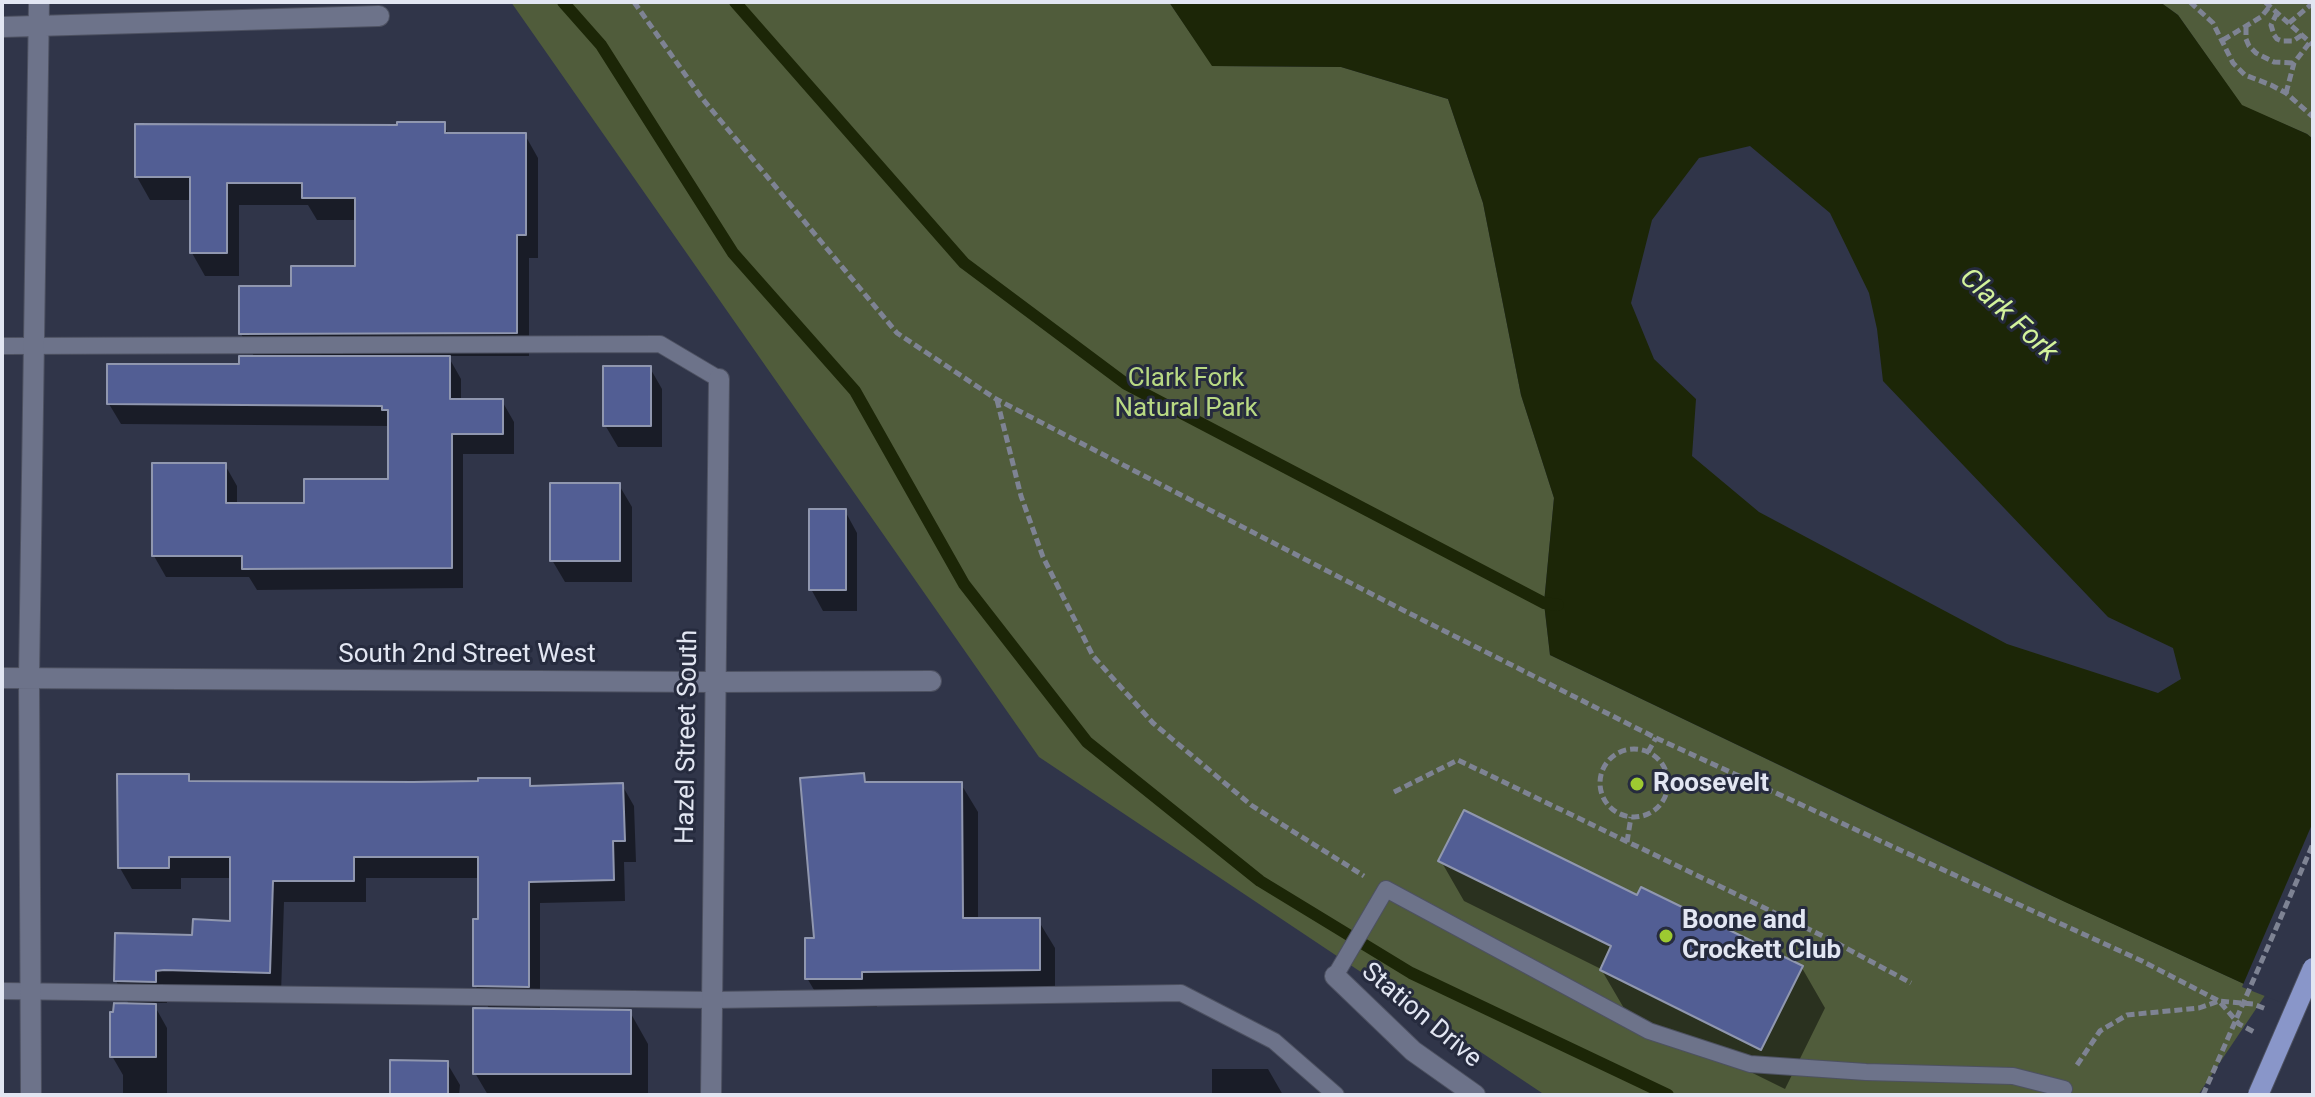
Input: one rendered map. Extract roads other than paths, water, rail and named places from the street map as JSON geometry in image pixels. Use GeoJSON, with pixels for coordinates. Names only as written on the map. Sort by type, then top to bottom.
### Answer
{"type":"FeatureCollection","features":[{"type":"Feature","properties":{"kind":"main road"},"geometry":{"type":"LineString","coordinates":[[2258,1095],[2313,968]]}},
{"type":"Feature","properties":{"kind":"street"},"geometry":{"type":"LineString","coordinates":[[31,1095],[29,678],[39,2]]}},
{"type":"Feature","properties":{"kind":"street"},"geometry":{"type":"LineString","coordinates":[[2,27],[379,16]]}},
{"type":"Feature","properties":{"kind":"street","name":"Hazel Street South"},"geometry":{"type":"LineString","coordinates":[[711,1095],[719,379]]}},
{"type":"Feature","properties":{"kind":"street","name":"South 2nd Street West"},"geometry":{"type":"LineString","coordinates":[[2,678],[931,681]]}},
{"type":"Feature","properties":{"kind":"street","name":"Station Drive"},"geometry":{"type":"LineString","coordinates":[[1340,968],[1413,1051],[1475,1095]]}},
{"type":"Feature","properties":{"kind":"lane"},"geometry":{"type":"LineString","coordinates":[[2,346],[660,344],[719,379]]}},
{"type":"Feature","properties":{"kind":"lane"},"geometry":{"type":"LineString","coordinates":[[1340,968],[1386,889],[1649,1031],[1750,1064],[1866,1072],[2013,1076],[2064,1089]]}},
{"type":"Feature","properties":{"kind":"lane"},"geometry":{"type":"LineString","coordinates":[[2,991],[712,1000],[1181,993],[1274,1041],[1336,1095]]}},
{"type":"Feature","properties":{"kind":"water","name":"Clark Fork"},"geometry":{"type":"Polygon","coordinates":[[[1169,2],[2160,2],[2178,15],[2242,105],[2313,139],[2313,1011],[2266,994],[2065,902],[1550,655],[1544,603],[1554,498],[1521,395],[1483,203],[1448,99],[1341,67],[1212,66],[1169,2]],[[1750,146],[1699,158],[1652,220],[1631,303],[1654,359],[1696,399],[1692,456],[1759,512],[2007,644],[2158,693],[2181,679],[2173,648],[2108,617],[1883,381],[1869,293],[1830,213],[1750,146]]]}},
{"type":"Feature","properties":{"kind":"waterway"},"geometry":{"type":"LineString","coordinates":[[563,2],[601,45],[733,253],[855,391],[964,584],[1087,742],[1260,881],[1411,973],[1668,1095]]}},
{"type":"Feature","properties":{"kind":"waterway"},"geometry":{"type":"LineString","coordinates":[[735,2],[964,263],[1126,384],[1544,603],[1558,605]]}},
{"type":"Feature","properties":{"kind":"place","name":"Roosevelt"},"geometry":{"type":"Point","coordinates":[1637,784]}},
{"type":"Feature","properties":{"kind":"place","name":"Boone and Crockett Club"},"geometry":{"type":"Point","coordinates":[1666,936]}},
{"type":"Feature","properties":{"kind":"park label","name":"Clark Fork Natural Park"},"geometry":{"type":"Point","coordinates":[1186,394]}}]}
